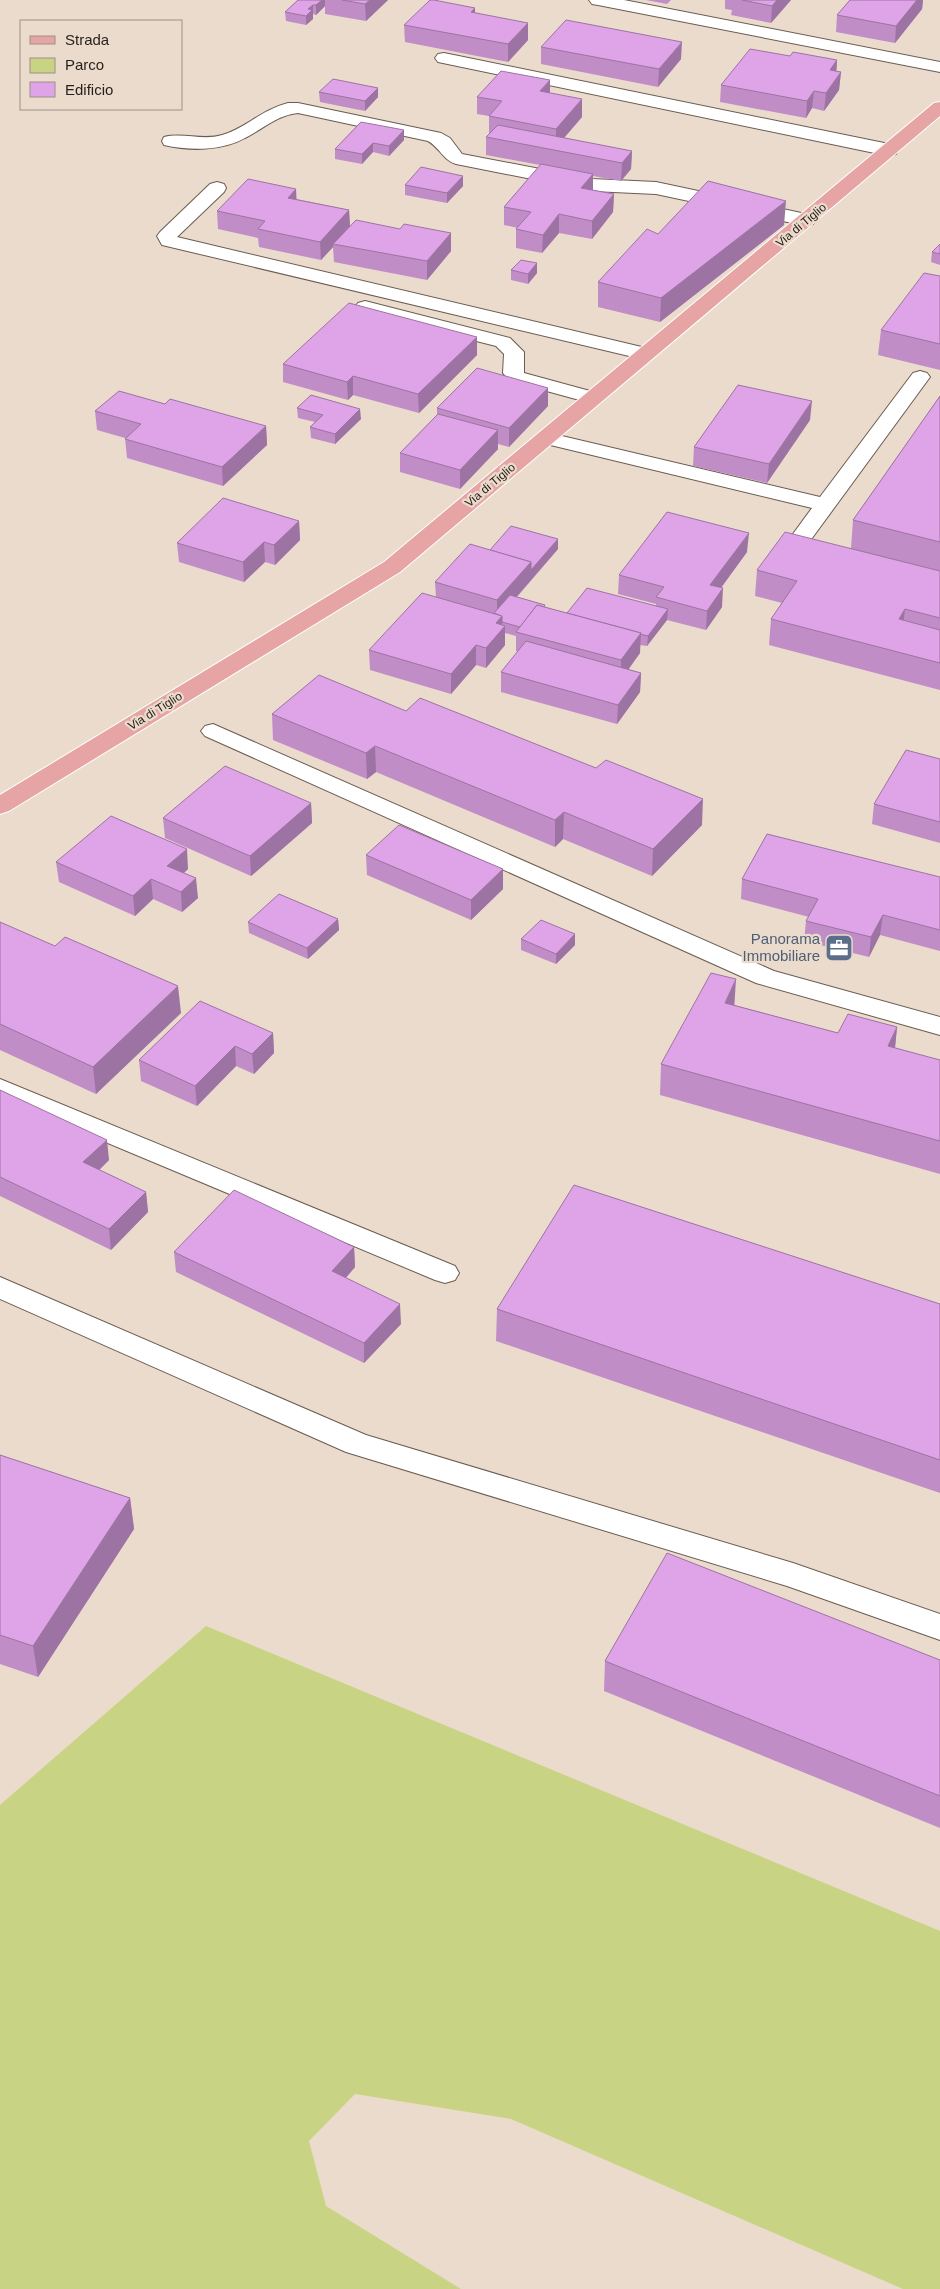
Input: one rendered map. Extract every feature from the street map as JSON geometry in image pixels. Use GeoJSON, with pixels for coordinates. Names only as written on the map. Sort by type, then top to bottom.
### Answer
{"type":"FeatureCollection","features":[{"type":"Feature","properties":{"kind":"main road","name":"Via di Tiglio"},"geometry":{"type":"LineString","coordinates":[[0,806],[392,567],[940,108]]}},
{"type":"Feature","properties":{"kind":"lane"},"geometry":{"type":"LineString","coordinates":[[598,0],[940,67]]}},
{"type":"Feature","properties":{"kind":"lane"},"geometry":{"type":"LineString","coordinates":[[444,58],[889,150]]}},
{"type":"Feature","properties":{"kind":"lane"},"geometry":{"type":"LineString","coordinates":[[172,141],[213,143],[230,138],[278,110],[298,108],[434,137],[443,142],[456,158],[592,185],[621,188],[656,188],[806,220]]}},
{"type":"Feature","properties":{"kind":"lane"},"geometry":{"type":"LineString","coordinates":[[217,188],[167,236],[169,241],[646,354]]}},
{"type":"Feature","properties":{"kind":"lane"},"geometry":{"type":"LineString","coordinates":[[350,303],[503,342],[514,352],[513,372],[517,378],[594,398]]}},
{"type":"Feature","properties":{"kind":"lane"},"geometry":{"type":"LineString","coordinates":[[839,560],[793,549],[920,377]]}},
{"type":"Feature","properties":{"kind":"lane"},"geometry":{"type":"LineString","coordinates":[[545,438],[825,505]]}},
{"type":"Feature","properties":{"kind":"lane"},"geometry":{"type":"LineString","coordinates":[[213,731],[765,977],[940,1026]]}},
{"type":"Feature","properties":{"kind":"lane"},"geometry":{"type":"LineString","coordinates":[[0,1088],[444,1273]]}},
{"type":"Feature","properties":{"kind":"lane"},"geometry":{"type":"LineString","coordinates":[[0,1288],[357,1444],[793,1575],[940,1627]]}},
{"type":"Feature","properties":{"kind":"green space"},"geometry":{"type":"Polygon","coordinates":[[[206,1626],[940,1931],[940,2289],[903,2289],[511,2119],[355,2094],[309,2141],[326,2206],[461,2289],[0,2289],[0,1805],[206,1626]]]}},
{"type":"Feature","properties":{"kind":"building"},"geometry":{"type":"Polygon","coordinates":[[[298,0],[322,0],[308,9],[312,10],[306,16],[285,12],[298,0]]]}},
{"type":"Feature","properties":{"kind":"building"},"geometry":{"type":"Polygon","coordinates":[[[342,0],[370,0],[365,4],[342,0]]]}},
{"type":"Feature","properties":{"kind":"building"},"geometry":{"type":"Polygon","coordinates":[[[430,0],[475,8],[471,12],[528,23],[508,44],[404,25],[430,0]]]}},
{"type":"Feature","properties":{"kind":"building"},"geometry":{"type":"Polygon","coordinates":[[[742,0],[777,0],[772,6],[742,0]]]}},
{"type":"Feature","properties":{"kind":"building"},"geometry":{"type":"Polygon","coordinates":[[[850,0],[917,0],[896,26],[837,15],[850,0]]]}},
{"type":"Feature","properties":{"kind":"building"},"geometry":{"type":"Polygon","coordinates":[[[566,20],[682,42],[659,69],[541,47],[566,20]]]}},
{"type":"Feature","properties":{"kind":"building"},"geometry":{"type":"Polygon","coordinates":[[[750,49],[790,56],[793,52],[837,60],[830,70],[841,72],[826,93],[814,91],[807,101],[721,85],[750,49]]]}},
{"type":"Feature","properties":{"kind":"building"},"geometry":{"type":"Polygon","coordinates":[[[501,71],[550,80],[540,91],[582,99],[556,129],[489,116],[502,101],[477,97],[501,71]]]}},
{"type":"Feature","properties":{"kind":"building"},"geometry":{"type":"Polygon","coordinates":[[[333,79],[378,88],[365,101],[319,92],[333,79]]]}},
{"type":"Feature","properties":{"kind":"building"},"geometry":{"type":"Polygon","coordinates":[[[361,122],[404,130],[389,146],[373,143],[362,154],[335,149],[361,122]]]}},
{"type":"Feature","properties":{"kind":"building"},"geometry":{"type":"Polygon","coordinates":[[[498,125],[632,151],[622,163],[486,137],[498,125]]]}},
{"type":"Feature","properties":{"kind":"building"},"geometry":{"type":"Polygon","coordinates":[[[541,164],[593,174],[581,188],[614,194],[592,221],[559,214],[543,235],[516,229],[531,212],[504,207],[541,164]]]}},
{"type":"Feature","properties":{"kind":"building"},"geometry":{"type":"Polygon","coordinates":[[[421,167],[463,176],[447,193],[405,185],[421,167]]]}},
{"type":"Feature","properties":{"kind":"building"},"geometry":{"type":"Polygon","coordinates":[[[248,179],[296,189],[288,198],[349,210],[320,242],[258,229],[265,221],[217,211],[248,179]]]}},
{"type":"Feature","properties":{"kind":"building"},"geometry":{"type":"Polygon","coordinates":[[[708,181],[786,201],[661,298],[598,282],[647,229],[658,234],[708,181]]]}},
{"type":"Feature","properties":{"kind":"building"},"geometry":{"type":"Polygon","coordinates":[[[356,220],[400,229],[404,224],[451,233],[427,261],[333,244],[356,220]]]}},
{"type":"Feature","properties":{"kind":"building"},"geometry":{"type":"Polygon","coordinates":[[[940,244],[940,254],[932,252],[940,244]]]}},
{"type":"Feature","properties":{"kind":"building"},"geometry":{"type":"Polygon","coordinates":[[[521,260],[537,263],[528,274],[511,270],[521,260]]]}},
{"type":"Feature","properties":{"kind":"building"},"geometry":{"type":"Polygon","coordinates":[[[924,273],[940,276],[940,344],[881,330],[924,273]]]}},
{"type":"Feature","properties":{"kind":"building"},"geometry":{"type":"Polygon","coordinates":[[[349,303],[477,337],[418,394],[353,376],[347,382],[283,364],[349,303]]]}},
{"type":"Feature","properties":{"kind":"building"},"geometry":{"type":"Polygon","coordinates":[[[477,368],[548,388],[509,428],[437,408],[477,368]]]}},
{"type":"Feature","properties":{"kind":"building"},"geometry":{"type":"Polygon","coordinates":[[[738,385],[812,401],[769,464],[694,447],[738,385]]]}},
{"type":"Feature","properties":{"kind":"building"},"geometry":{"type":"Polygon","coordinates":[[[119,391],[165,404],[170,399],[266,426],[222,467],[125,439],[141,424],[95,411],[119,391]]]}},
{"type":"Feature","properties":{"kind":"building"},"geometry":{"type":"Polygon","coordinates":[[[311,395],[360,409],[335,434],[310,427],[323,415],[297,408],[311,395]]]}},
{"type":"Feature","properties":{"kind":"building"},"geometry":{"type":"Polygon","coordinates":[[[940,396],[940,542],[853,520],[940,396]]]}},
{"type":"Feature","properties":{"kind":"building"},"geometry":{"type":"Polygon","coordinates":[[[438,414],[498,430],[460,470],[400,453],[438,414]]]}},
{"type":"Feature","properties":{"kind":"building"},"geometry":{"type":"Polygon","coordinates":[[[223,498],[299,521],[274,545],[264,542],[243,562],[177,543],[223,498]]]}},
{"type":"Feature","properties":{"kind":"building"},"geometry":{"type":"Polygon","coordinates":[[[667,512],[749,533],[710,585],[723,588],[707,611],[656,597],[664,587],[619,575],[667,512]]]}},
{"type":"Feature","properties":{"kind":"building"},"geometry":{"type":"Polygon","coordinates":[[[511,526],[558,539],[531,570],[531,562],[490,550],[511,526]]]}},
{"type":"Feature","properties":{"kind":"building"},"geometry":{"type":"Polygon","coordinates":[[[785,532],[940,571],[940,618],[905,609],[899,619],[940,630],[940,663],[771,619],[797,581],[757,570],[785,532]]]}},
{"type":"Feature","properties":{"kind":"building"},"geometry":{"type":"Polygon","coordinates":[[[470,544],[531,562],[497,600],[435,582],[470,544]]]}},
{"type":"Feature","properties":{"kind":"building"},"geometry":{"type":"Polygon","coordinates":[[[587,588],[668,609],[648,636],[567,613],[587,588]]]}},
{"type":"Feature","properties":{"kind":"building"},"geometry":{"type":"Polygon","coordinates":[[[422,593],[502,616],[496,623],[505,626],[486,648],[476,645],[451,674],[369,650],[422,593]]]}},
{"type":"Feature","properties":{"kind":"building"},"geometry":{"type":"Polygon","coordinates":[[[510,595],[545,605],[544,607],[537,605],[520,627],[502,622],[502,616],[494,613],[510,595]]]}},
{"type":"Feature","properties":{"kind":"building"},"geometry":{"type":"Polygon","coordinates":[[[537,605],[641,633],[621,660],[516,632],[537,605]]]}},
{"type":"Feature","properties":{"kind":"building"},"geometry":{"type":"Polygon","coordinates":[[[526,641],[641,673],[618,705],[501,672],[526,641]]]}},
{"type":"Feature","properties":{"kind":"building"},"geometry":{"type":"Polygon","coordinates":[[[319,675],[406,711],[420,698],[596,768],[606,760],[703,799],[653,849],[564,812],[555,820],[375,746],[366,753],[272,714],[319,675]]]}},
{"type":"Feature","properties":{"kind":"building"},"geometry":{"type":"Polygon","coordinates":[[[906,750],[940,759],[940,822],[874,804],[906,750]]]}},
{"type":"Feature","properties":{"kind":"building"},"geometry":{"type":"Polygon","coordinates":[[[225,766],[311,803],[250,856],[163,818],[225,766]]]}},
{"type":"Feature","properties":{"kind":"building"},"geometry":{"type":"Polygon","coordinates":[[[111,816],[187,849],[167,866],[196,878],[181,892],[151,879],[133,896],[56,862],[111,816]]]}},
{"type":"Feature","properties":{"kind":"building"},"geometry":{"type":"Polygon","coordinates":[[[399,825],[503,869],[471,900],[366,855],[399,825]]]}},
{"type":"Feature","properties":{"kind":"building"},"geometry":{"type":"Polygon","coordinates":[[[767,834],[940,877],[940,930],[883,915],[871,937],[806,921],[818,899],[742,879],[767,834]]]}},
{"type":"Feature","properties":{"kind":"building"},"geometry":{"type":"Polygon","coordinates":[[[279,894],[338,919],[307,948],[248,922],[279,894]]]}},
{"type":"Feature","properties":{"kind":"building"},"geometry":{"type":"Polygon","coordinates":[[[541,920],[575,934],[556,954],[521,939],[541,920]]]}},
{"type":"Feature","properties":{"kind":"building"},"geometry":{"type":"Polygon","coordinates":[[[0,922],[55,946],[65,937],[178,986],[93,1067],[0,1024],[0,922]]]}},
{"type":"Feature","properties":{"kind":"building"},"geometry":{"type":"Polygon","coordinates":[[[711,973],[736,979],[725,1003],[838,1033],[848,1014],[897,1027],[888,1046],[940,1060],[940,1141],[661,1064],[711,973]]]}},
{"type":"Feature","properties":{"kind":"building"},"geometry":{"type":"Polygon","coordinates":[[[200,1001],[273,1033],[252,1054],[235,1046],[195,1086],[139,1060],[200,1001]]]}},
{"type":"Feature","properties":{"kind":"building"},"geometry":{"type":"Polygon","coordinates":[[[0,1090],[107,1140],[83,1162],[146,1192],[109,1229],[0,1177],[0,1090]]]}},
{"type":"Feature","properties":{"kind":"building"},"geometry":{"type":"Polygon","coordinates":[[[574,1185],[940,1304],[940,1460],[497,1309],[574,1185]]]}},
{"type":"Feature","properties":{"kind":"building"},"geometry":{"type":"Polygon","coordinates":[[[234,1190],[354,1247],[332,1271],[400,1304],[364,1343],[174,1252],[234,1190]]]}},
{"type":"Feature","properties":{"kind":"building"},"geometry":{"type":"Polygon","coordinates":[[[0,1455],[130,1498],[33,1646],[0,1635],[0,1455]]]}},
{"type":"Feature","properties":{"kind":"building"},"geometry":{"type":"Polygon","coordinates":[[[667,1553],[940,1660],[940,1796],[605,1661],[667,1553]]]}},
{"type":"Feature","properties":{"kind":"place","name":"Panorama Immobiliare"},"geometry":{"type":"Point","coordinates":[839,948]}}]}
